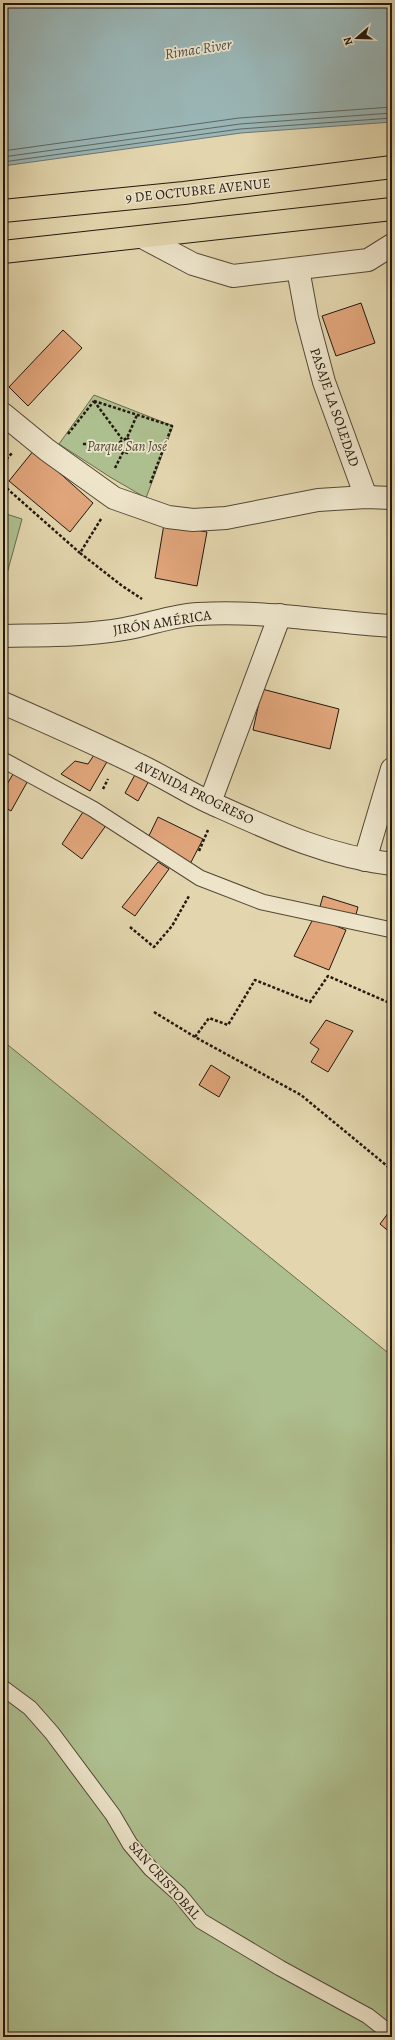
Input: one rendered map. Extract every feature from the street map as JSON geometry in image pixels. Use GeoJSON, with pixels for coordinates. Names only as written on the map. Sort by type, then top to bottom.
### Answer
{"type":"FeatureCollection","features":[{"type":"Feature","properties":{"kind":"main road","name":"9 DE OCTUBRE AVENUE"},"geometry":{"type":"LineString","coordinates":[[3,211],[184,193],[392,167]]}},
{"type":"Feature","properties":{"kind":"main road"},"geometry":{"type":"LineString","coordinates":[[3,252],[392,209]]}},
{"type":"Feature","properties":{"kind":"street"},"geometry":{"type":"LineString","coordinates":[[142,237],[193,264],[233,276],[368,260],[392,245]]}},
{"type":"Feature","properties":{"kind":"street","name":"PASAJE LA SOLEDAD"},"geometry":{"type":"LineString","coordinates":[[298,269],[307,318],[324,382],[366,497]]}},
{"type":"Feature","properties":{"kind":"street"},"geometry":{"type":"LineString","coordinates":[[3,414],[47,450],[114,498],[168,517],[200,520],[226,518],[318,500],[366,497],[392,498]]}},
{"type":"Feature","properties":{"kind":"street","name":"JIRÓN AMÉRICA"},"geometry":{"type":"LineString","coordinates":[[3,636],[67,635],[124,629],[196,614],[252,612],[351,624],[392,626]]}},
{"type":"Feature","properties":{"kind":"street"},"geometry":{"type":"LineString","coordinates":[[214,803],[280,615]]}},
{"type":"Feature","properties":{"kind":"street","name":"AVENIDA PROGRESO"},"geometry":{"type":"LineString","coordinates":[[3,703],[73,733],[214,803],[290,838],[365,860],[392,864]]}},
{"type":"Feature","properties":{"kind":"street"},"geometry":{"type":"LineString","coordinates":[[365,860],[392,769]]}},
{"type":"Feature","properties":{"kind":"lane"},"geometry":{"type":"LineString","coordinates":[[3,760],[93,809],[195,875],[262,902],[392,930]]}},
{"type":"Feature","properties":{"kind":"lane","name":"SAN CRISTOBAL"},"geometry":{"type":"LineString","coordinates":[[3,1688],[30,1708],[52,1733],[113,1815],[130,1844],[151,1868],[179,1894],[201,1921],[274,1965],[368,2016],[392,2036]]}},
{"type":"Feature","properties":{"kind":"path"},"geometry":{"type":"LineString","coordinates":[[94,401],[172,426],[139,508]]}},
{"type":"Feature","properties":{"kind":"path"},"geometry":{"type":"LineString","coordinates":[[66,437],[94,401]]}},
{"type":"Feature","properties":{"kind":"path"},"geometry":{"type":"LineString","coordinates":[[94,401],[122,439]]}},
{"type":"Feature","properties":{"kind":"path"},"geometry":{"type":"LineString","coordinates":[[126,438],[137,415]]}},
{"type":"Feature","properties":{"kind":"path"},"geometry":{"type":"LineString","coordinates":[[126,438],[133,443],[131,451],[123,452],[119,445],[122,439],[126,438]]}},
{"type":"Feature","properties":{"kind":"path"},"geometry":{"type":"LineString","coordinates":[[76,443],[119,445]]}},
{"type":"Feature","properties":{"kind":"path"},"geometry":{"type":"LineString","coordinates":[[3,485],[80,553],[121,585],[173,618]]}},
{"type":"Feature","properties":{"kind":"path"},"geometry":{"type":"LineString","coordinates":[[80,553],[114,498]]}},
{"type":"Feature","properties":{"kind":"path"},"geometry":{"type":"LineString","coordinates":[[93,809],[120,757]]}},
{"type":"Feature","properties":{"kind":"path"},"geometry":{"type":"LineString","coordinates":[[130,927],[154,947],[172,926],[195,875],[214,803]]}},
{"type":"Feature","properties":{"kind":"path"},"geometry":{"type":"LineString","coordinates":[[195,1037],[209,1018],[228,1025],[256,980],[310,1002],[328,976],[392,1004]]}},
{"type":"Feature","properties":{"kind":"path"},"geometry":{"type":"LineString","coordinates":[[154,1012],[195,1037],[301,1095],[392,1170]]}},
{"type":"Feature","properties":{"kind":"green space","name":"Parque San José"},"geometry":{"type":"Polygon","coordinates":[[[94,395],[173,426],[146,498],[59,444],[94,395]]]}},
{"type":"Feature","properties":{"kind":"green space"},"geometry":{"type":"Polygon","coordinates":[[[3,513],[22,519],[3,588],[3,513]]]}},
{"type":"Feature","properties":{"kind":"green space"},"geometry":{"type":"Polygon","coordinates":[[[3,1041],[392,1356],[392,2037],[3,2037],[3,1041]]]}},
{"type":"Feature","properties":{"kind":"water","name":"Rimac River"},"geometry":{"type":"Polygon","coordinates":[[[3,3],[392,3],[392,122],[241,133],[3,166],[3,3]]]}},
{"type":"Feature","properties":{"kind":"building"},"geometry":{"type":"Polygon","coordinates":[[[361,303],[375,343],[336,356],[322,316],[361,303]]]}},
{"type":"Feature","properties":{"kind":"building"},"geometry":{"type":"Polygon","coordinates":[[[63,330],[82,348],[28,406],[9,387],[63,330]]]}},
{"type":"Feature","properties":{"kind":"building"},"geometry":{"type":"Polygon","coordinates":[[[34,450],[93,503],[70,532],[9,481],[34,450]]]}},
{"type":"Feature","properties":{"kind":"building"},"geometry":{"type":"Polygon","coordinates":[[[164,524],[207,532],[197,586],[155,578],[164,524]]]}},
{"type":"Feature","properties":{"kind":"building"},"geometry":{"type":"Polygon","coordinates":[[[262,689],[339,709],[330,749],[253,730],[262,689]]]}},
{"type":"Feature","properties":{"kind":"building"},"geometry":{"type":"Polygon","coordinates":[[[96,752],[108,760],[90,791],[61,774],[75,761],[88,764],[96,752]]]}},
{"type":"Feature","properties":{"kind":"building"},"geometry":{"type":"Polygon","coordinates":[[[16,769],[30,777],[11,811],[3,806],[3,791],[16,769]]]}},
{"type":"Feature","properties":{"kind":"building"},"geometry":{"type":"Polygon","coordinates":[[[137,771],[150,779],[138,801],[125,793],[137,771]]]}},
{"type":"Feature","properties":{"kind":"building"},"geometry":{"type":"Polygon","coordinates":[[[83,812],[107,824],[82,859],[62,844],[83,812]]]}},
{"type":"Feature","properties":{"kind":"building"},"geometry":{"type":"Polygon","coordinates":[[[158,817],[203,839],[188,868],[146,842],[158,817]]]}},
{"type":"Feature","properties":{"kind":"building"},"geometry":{"type":"Polygon","coordinates":[[[158,862],[169,869],[135,916],[122,907],[158,862]]]}},
{"type":"Feature","properties":{"kind":"building"},"geometry":{"type":"Polygon","coordinates":[[[323,896],[358,907],[355,918],[319,910],[323,896]]]}},
{"type":"Feature","properties":{"kind":"building"},"geometry":{"type":"Polygon","coordinates":[[[314,917],[346,930],[329,970],[294,956],[314,917]]]}},
{"type":"Feature","properties":{"kind":"building"},"geometry":{"type":"Polygon","coordinates":[[[326,1020],[353,1031],[328,1072],[311,1062],[319,1049],[310,1043],[326,1020]]]}},
{"type":"Feature","properties":{"kind":"building"},"geometry":{"type":"Polygon","coordinates":[[[211,1065],[230,1077],[219,1097],[199,1085],[211,1065]]]}},
{"type":"Feature","properties":{"kind":"building"},"geometry":{"type":"Polygon","coordinates":[[[392,1208],[392,1234],[380,1224],[392,1208]]]}}]}
